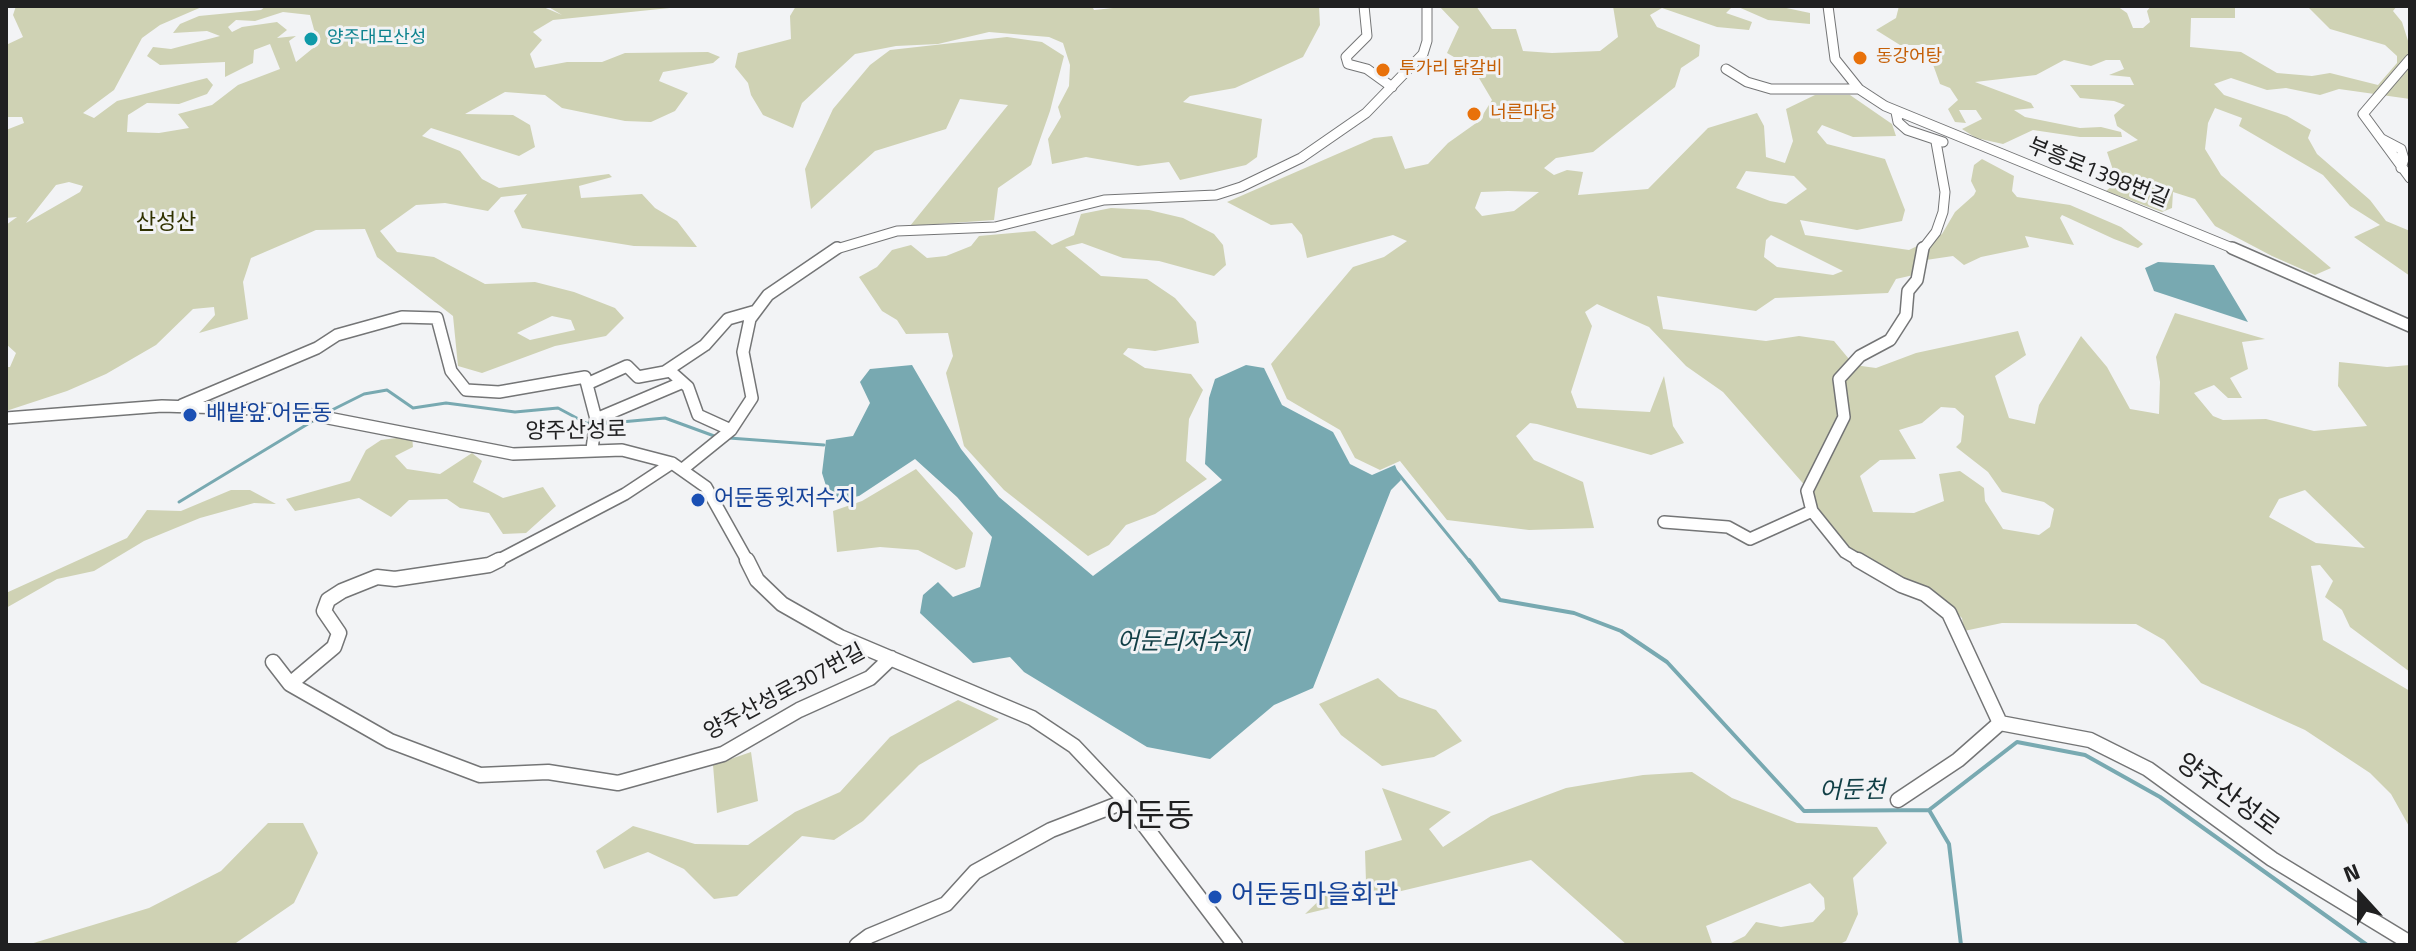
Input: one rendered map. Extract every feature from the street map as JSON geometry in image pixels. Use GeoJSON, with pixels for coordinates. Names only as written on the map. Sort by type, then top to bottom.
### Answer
{"type":"FeatureCollection","features":[{"type":"Feature","properties":{"kind":"street"},"geometry":{"type":"LineString","coordinates":[[1364,6],[1367,36],[1346,57],[1348,64],[1367,69],[1392,87]]}},
{"type":"Feature","properties":{"kind":"street"},"geometry":{"type":"LineString","coordinates":[[290,684],[334,647],[339,633],[324,611],[328,600],[359,582],[377,577],[395,579],[489,565],[700,456],[725,435],[752,398],[743,352],[745,333],[756,311],[780,285],[812,262],[839,247],[897,231],[1017,224],[1104,200],[1185,198],[1231,191],[1301,158],[1342,133],[1392,87],[1423,54],[1427,41],[1427,6]]}},
{"type":"Feature","properties":{"kind":"street","name":"부흥로1398번길"},"geometry":{"type":"LineString","coordinates":[[1828,6],[1831,48],[1841,69],[1859,89],[1896,112],[2307,279],[2410,326]]}},
{"type":"Feature","properties":{"kind":"street"},"geometry":{"type":"LineString","coordinates":[[2410,59],[2363,114],[2410,178]]}},
{"type":"Feature","properties":{"kind":"street"},"geometry":{"type":"LineString","coordinates":[[1726,69],[1771,89],[1859,89]]}},
{"type":"Feature","properties":{"kind":"street"},"geometry":{"type":"LineString","coordinates":[[1896,112],[1898,122],[1907,130],[1936,142],[1956,138]]}},
{"type":"Feature","properties":{"kind":"street"},"geometry":{"type":"LineString","coordinates":[[1898,800],[1947,769],[2000,723],[1949,613],[1931,597],[1901,585],[1845,552],[1812,511],[1807,491],[1844,417],[1839,379],[1860,356],[1890,340],[1906,315],[1908,291],[1917,280],[1921,251],[1936,232],[1943,212],[1945,192],[1936,142]]}},
{"type":"Feature","properties":{"kind":"street"},"geometry":{"type":"LineString","coordinates":[[587,384],[627,366],[638,377],[666,371],[672,364],[705,345],[728,319],[756,311]]}},
{"type":"Feature","properties":{"kind":"street"},"geometry":{"type":"LineString","coordinates":[[179,406],[317,348],[337,335],[402,317],[437,318],[451,371],[466,390],[499,392],[585,377],[596,422],[592,449]]}},
{"type":"Feature","properties":{"kind":"street"},"geometry":{"type":"LineString","coordinates":[[666,371],[688,387],[698,415],[725,435]]}},
{"type":"Feature","properties":{"kind":"street"},"geometry":{"type":"LineString","coordinates":[[596,422],[627,403],[681,383]]}},
{"type":"Feature","properties":{"kind":"street","name":"양주산성로"},"geometry":{"type":"LineString","coordinates":[[6,418],[179,406],[274,409],[513,454],[592,449],[643,454],[678,466],[713,496],[766,592],[791,610],[840,637],[1042,723],[1086,758],[1126,801],[1235,945]]}},
{"type":"Feature","properties":{"kind":"street"},"geometry":{"type":"LineString","coordinates":[[643,454],[681,460],[700,456]]}},
{"type":"Feature","properties":{"kind":"street"},"geometry":{"type":"LineString","coordinates":[[700,456],[700,475],[714,490],[713,496]]}},
{"type":"Feature","properties":{"kind":"street"},"geometry":{"type":"LineString","coordinates":[[1664,522],[1728,527],[1750,539],[1785,526],[1812,511]]}},
{"type":"Feature","properties":{"kind":"street","name":"양주산성로307번길"},"geometry":{"type":"LineString","coordinates":[[273,662],[290,684],[390,741],[480,775],[548,772],[618,783],[723,754],[799,710],[870,678],[891,658]]}},
{"type":"Feature","properties":{"kind":"street","name":"양주산성로"},"geometry":{"type":"LineString","coordinates":[[2000,723],[2090,740],[2148,769],[2272,859],[2410,943]]}},
{"type":"Feature","properties":{"kind":"street"},"geometry":{"type":"LineString","coordinates":[[857,945],[869,936],[946,904],[975,872],[1051,830],[1126,801]]}},
{"type":"Feature","properties":{"kind":"green space","name":"산성산"},"geometry":{"type":"Polygon","coordinates":[[[16,6],[204,6],[160,25],[142,38],[114,90],[83,113],[94,118],[117,101],[207,78],[213,85],[207,94],[179,104],[147,103],[128,115],[127,132],[159,133],[189,128],[178,114],[212,105],[238,85],[280,69],[270,44],[254,50],[253,63],[225,77],[225,62],[160,65],[147,56],[153,47],[171,49],[220,36],[207,31],[173,33],[180,24],[199,16],[261,10],[266,6],[541,6],[562,15],[547,6],[689,6],[553,20],[533,32],[542,40],[530,54],[535,68],[567,62],[602,62],[625,53],[708,52],[720,57],[713,63],[663,72],[659,81],[688,93],[675,111],[651,122],[625,121],[562,108],[545,95],[505,92],[465,114],[513,115],[530,125],[535,147],[519,156],[431,128],[422,136],[460,151],[482,179],[499,188],[609,174],[612,177],[579,186],[581,198],[642,194],[655,208],[677,221],[697,247],[634,246],[522,228],[514,211],[527,194],[501,197],[488,211],[445,203],[416,205],[380,231],[397,252],[434,257],[485,284],[535,282],[574,292],[615,308],[624,318],[606,336],[555,346],[482,373],[458,366],[453,316],[377,257],[365,229],[316,230],[251,258],[243,282],[248,319],[199,333],[215,315],[214,307],[193,309],[156,345],[106,374],[67,391],[6,411],[6,367],[10,367],[16,353],[6,344],[6,225],[17,217],[6,218],[6,130],[24,123],[22,117],[6,117],[6,45],[23,37],[13,15],[16,6]],[[283,12],[255,21],[236,20],[228,27],[232,32],[242,27],[277,22],[287,30],[277,38],[296,36],[289,41],[296,62],[318,44],[310,15],[283,12]],[[69,182],[56,185],[26,223],[80,192],[83,186],[69,182]],[[552,316],[517,333],[530,340],[575,330],[571,320],[552,316]]]}},
{"type":"Feature","properties":{"kind":"green space"},"geometry":{"type":"Polygon","coordinates":[[[796,6],[1092,6],[1094,10],[1132,6],[1319,6],[1320,25],[1303,57],[1235,88],[1190,96],[1183,102],[1262,119],[1257,157],[1246,165],[1180,180],[1169,162],[1138,166],[1086,157],[1052,164],[1048,139],[1061,117],[1058,107],[1069,86],[1070,65],[1063,43],[1049,37],[989,32],[938,44],[896,46],[855,54],[802,103],[793,128],[763,115],[748,83],[735,67],[738,53],[791,39],[790,16],[796,6]]]}},
{"type":"Feature","properties":{"kind":"green space"},"geometry":{"type":"Polygon","coordinates":[[[1439,6],[1476,6],[1492,29],[1516,29],[1523,51],[1552,53],[1600,51],[1618,37],[1613,6],[1733,6],[1726,13],[1752,22],[1749,30],[1717,27],[1662,8],[1650,15],[1657,27],[1700,45],[1699,56],[1681,68],[1675,87],[1593,152],[1556,158],[1544,168],[1554,175],[1567,170],[1583,172],[1578,195],[1648,189],[1708,128],[1757,113],[1764,126],[1766,157],[1785,163],[1793,141],[1786,109],[1815,95],[1850,95],[1892,124],[1896,136],[1853,137],[1822,125],[1817,132],[1827,144],[1885,159],[1905,210],[1902,221],[1857,230],[1800,220],[1805,235],[1909,250],[1942,234],[1955,212],[1974,195],[1976,191],[1971,181],[1974,165],[1982,159],[2014,176],[2012,191],[2017,197],[2070,205],[2121,227],[2143,244],[2138,248],[2062,215],[2060,218],[2074,245],[2025,236],[2029,247],[1981,257],[1964,265],[1953,256],[1926,260],[1918,274],[1896,279],[1888,293],[1775,298],[1756,311],[1657,296],[1663,329],[1766,341],[1799,336],[1834,341],[1854,365],[1876,368],[1916,353],[2018,331],[2026,355],[1995,376],[2009,418],[2035,424],[2039,405],[2081,336],[2107,367],[2130,409],[2159,414],[2160,382],[2156,357],[2175,313],[2265,339],[2242,342],[2248,369],[2230,378],[2242,398],[2228,398],[2214,385],[2194,393],[2213,416],[2223,420],[2266,419],[2314,431],[2367,426],[2338,386],[2339,362],[2387,367],[2410,365],[2410,672],[2350,627],[2342,610],[2325,597],[2333,581],[2320,565],[2311,566],[2323,640],[2410,691],[2410,828],[2391,794],[2370,773],[2305,730],[2201,683],[2164,640],[2136,624],[2002,623],[1964,631],[1962,618],[1936,595],[1851,554],[1816,512],[1808,489],[1723,392],[1686,366],[1649,327],[1597,304],[1585,312],[1592,326],[1571,392],[1577,408],[1650,412],[1664,376],[1673,426],[1684,443],[1651,455],[1530,423],[1516,436],[1534,460],[1583,482],[1594,528],[1529,530],[1447,520],[1400,461],[1380,470],[1355,458],[1340,430],[1287,399],[1271,364],[1353,267],[1384,257],[1407,241],[1393,235],[1307,258],[1302,235],[1292,223],[1271,225],[1227,202],[1374,138],[1392,136],[1405,169],[1428,164],[1448,143],[1479,121],[1492,100],[1473,68],[1447,53],[1459,27],[1439,6]],[[1746,171],[1736,188],[1786,204],[1807,189],[1794,176],[1746,171]],[[1508,191],[1481,192],[1475,208],[1482,216],[1514,211],[1539,192],[1508,191]],[[1771,235],[1766,240],[1764,257],[1777,267],[1833,275],[1843,271],[1771,235]],[[1941,407],[1922,423],[1899,430],[1916,459],[1880,460],[1860,476],[1873,512],[1914,513],[1944,501],[1939,474],[1960,471],[1984,488],[1985,501],[2003,529],[2039,535],[2050,527],[2054,509],[2044,502],[2002,492],[1988,472],[1956,447],[1961,442],[1964,416],[1955,408],[1941,407]],[[2305,490],[2279,499],[2269,517],[2316,543],[2365,548],[2305,490]]]}},
{"type":"Feature","properties":{"kind":"green space"},"geometry":{"type":"Polygon","coordinates":[[[1736,6],[1777,6],[1810,13],[1810,24],[1768,20],[1736,6]]]}},
{"type":"Feature","properties":{"kind":"green space"},"geometry":{"type":"Polygon","coordinates":[[[1899,6],[2117,6],[2127,13],[2133,28],[2143,28],[2150,22],[2147,11],[2151,6],[2235,6],[2235,18],[2191,18],[2190,47],[2241,52],[2277,73],[2312,76],[2330,73],[2378,85],[2397,63],[2397,56],[2385,45],[2330,29],[2307,6],[2397,6],[2393,11],[2402,22],[2410,47],[2410,99],[2339,89],[2320,95],[2286,88],[2267,90],[2231,78],[2214,84],[2224,95],[2287,116],[2311,130],[2308,138],[2317,154],[2370,200],[2386,221],[2410,231],[2410,276],[2354,237],[2380,225],[2350,206],[2323,175],[2239,126],[2242,118],[2215,108],[2208,123],[2205,149],[2221,175],[2331,268],[2315,275],[2272,256],[2215,226],[2195,199],[2173,192],[2172,208],[2162,212],[2106,191],[2117,182],[2107,152],[2138,140],[2117,126],[2114,115],[2125,105],[2080,98],[2070,85],[2134,85],[2130,77],[2109,75],[2124,69],[2120,60],[2106,60],[2091,66],[2064,60],[2036,75],[1975,82],[2031,103],[2034,108],[2014,110],[2025,117],[2080,128],[2101,127],[2121,132],[2122,137],[2080,137],[2033,130],[2003,144],[1976,138],[1962,129],[1982,119],[1976,110],[1959,110],[1966,123],[1955,122],[1948,109],[1958,100],[1950,88],[1940,84],[1926,45],[1900,45],[1876,30],[1896,18],[1899,6]]]}},
{"type":"Feature","properties":{"kind":"green space"},"geometry":{"type":"Polygon","coordinates":[[[1007,37],[1042,42],[1064,56],[1050,111],[1031,165],[998,188],[994,220],[910,226],[1008,105],[960,99],[946,129],[875,151],[811,209],[805,169],[833,109],[870,65],[890,50],[1007,37]]]}},
{"type":"Feature","properties":{"kind":"green space"},"geometry":{"type":"Polygon","coordinates":[[[1111,208],[1149,210],[1183,218],[1214,234],[1223,245],[1226,265],[1214,276],[1159,261],[1123,258],[1082,243],[1065,247],[1101,276],[1147,279],[1175,298],[1196,322],[1199,343],[1155,351],[1128,348],[1123,354],[1145,368],[1191,374],[1203,390],[1189,419],[1186,461],[1207,479],[1155,514],[1126,525],[1109,545],[1088,556],[1004,490],[964,446],[946,373],[953,356],[948,333],[906,334],[897,320],[882,311],[859,277],[877,267],[892,250],[911,245],[927,258],[946,256],[971,246],[979,236],[1035,231],[1052,245],[1074,235],[1081,214],[1111,208]]]}},
{"type":"Feature","properties":{"kind":"green space"},"geometry":{"type":"Polygon","coordinates":[[[412,436],[413,447],[395,456],[407,469],[440,474],[472,453],[482,461],[473,482],[503,498],[543,487],[556,506],[526,533],[503,534],[489,513],[460,508],[447,499],[409,500],[391,517],[359,498],[295,511],[286,499],[350,481],[366,450],[381,440],[412,436]]]}},
{"type":"Feature","properties":{"kind":"green space"},"geometry":{"type":"Polygon","coordinates":[[[916,469],[973,533],[965,567],[956,570],[918,550],[880,547],[837,552],[833,511],[862,501],[916,469]]]}},
{"type":"Feature","properties":{"kind":"green space"},"geometry":{"type":"Polygon","coordinates":[[[231,490],[250,490],[276,504],[254,503],[200,518],[144,541],[94,571],[57,579],[6,608],[6,593],[127,538],[147,510],[181,511],[231,490]]]}},
{"type":"Feature","properties":{"kind":"green space"},"geometry":{"type":"Polygon","coordinates":[[[1378,678],[1399,697],[1436,710],[1462,741],[1434,757],[1382,766],[1341,735],[1319,704],[1378,678]]]}},
{"type":"Feature","properties":{"kind":"green space"},"geometry":{"type":"Polygon","coordinates":[[[958,700],[999,719],[919,765],[863,821],[834,840],[802,836],[737,896],[714,899],[684,869],[648,852],[604,869],[596,851],[633,826],[695,844],[748,845],[795,812],[840,792],[890,737],[958,700]]]}},
{"type":"Feature","properties":{"kind":"green space"},"geometry":{"type":"Polygon","coordinates":[[[751,752],[758,801],[717,813],[713,765],[751,752]]]}},
{"type":"Feature","properties":{"kind":"green space"},"geometry":{"type":"Polygon","coordinates":[[[1692,772],[1732,798],[1797,823],[1877,827],[1887,843],[1853,878],[1858,914],[1846,941],[1838,945],[1727,945],[1745,936],[1756,922],[1781,927],[1813,922],[1825,909],[1824,898],[1810,883],[1706,926],[1712,943],[1717,945],[1627,945],[1531,860],[1305,914],[1329,891],[1366,882],[1365,851],[1402,840],[1382,788],[1451,812],[1429,829],[1443,847],[1491,816],[1566,788],[1643,775],[1692,772]]]}},
{"type":"Feature","properties":{"kind":"green space"},"geometry":{"type":"Polygon","coordinates":[[[268,823],[303,823],[318,853],[294,903],[233,945],[27,945],[149,908],[221,871],[268,823]]]}},
{"type":"Feature","properties":{"kind":"water"},"geometry":{"type":"Polygon","coordinates":[[[2158,262],[2214,265],[2248,322],[2154,291],[2145,268],[2158,262]]]}},
{"type":"Feature","properties":{"kind":"water","name":"어둔리저수지"},"geometry":{"type":"Polygon","coordinates":[[[912,365],[961,449],[999,497],[1093,576],[1222,480],[1205,464],[1209,398],[1215,379],[1246,365],[1264,368],[1282,405],[1333,432],[1350,464],[1372,475],[1395,465],[1401,480],[1391,490],[1313,688],[1274,705],[1210,759],[1147,747],[1024,672],[1010,657],[973,663],[920,613],[923,595],[938,582],[953,597],[980,587],[992,537],[957,497],[915,459],[859,496],[831,502],[822,473],[826,440],[853,436],[870,403],[860,382],[870,369],[912,365]]]}},
{"type":"Feature","properties":{"kind":"waterway"},"geometry":{"type":"LineString","coordinates":[[326,413],[364,394],[387,390],[413,408],[446,403],[515,412],[558,408],[586,423],[599,424],[665,418],[717,437]]}},
{"type":"Feature","properties":{"kind":"waterway"},"geometry":{"type":"LineString","coordinates":[[179,502],[316,419]]}},
{"type":"Feature","properties":{"kind":"waterway"},"geometry":{"type":"LineString","coordinates":[[729,438],[824,445]]}},
{"type":"Feature","properties":{"kind":"waterway","name":"어둔천"},"geometry":{"type":"LineString","coordinates":[[1396,471],[1470,562]]}},
{"type":"Feature","properties":{"kind":"waterway","name":"어둔천"},"geometry":{"type":"LineString","coordinates":[[1469,560],[1500,600],[1574,613],[1621,631],[1667,662],[1804,811],[1929,810]]}},
{"type":"Feature","properties":{"kind":"waterway","name":"어둔천"},"geometry":{"type":"LineString","coordinates":[[1929,810],[2017,742],[2085,755],[2160,797],[2367,945]]}},
{"type":"Feature","properties":{"kind":"waterway"},"geometry":{"type":"LineString","coordinates":[[1929,810],[1949,844],[1961,945]]}},
{"type":"Feature","properties":{"kind":"place","name":"양주대모산성"},"geometry":{"type":"Point","coordinates":[311,39]}},
{"type":"Feature","properties":{"kind":"place","name":"동강어탕"},"geometry":{"type":"Point","coordinates":[1860,58]}},
{"type":"Feature","properties":{"kind":"place","name":"투가리 닭갈비"},"geometry":{"type":"Point","coordinates":[1383,70]}},
{"type":"Feature","properties":{"kind":"place","name":"너른마당"},"geometry":{"type":"Point","coordinates":[1474,114]}},
{"type":"Feature","properties":{"kind":"place","name":"배밭앞.어둔동"},"geometry":{"type":"Point","coordinates":[190,415]}},
{"type":"Feature","properties":{"kind":"place","name":"어둔동윗저수지"},"geometry":{"type":"Point","coordinates":[698,500]}},
{"type":"Feature","properties":{"kind":"place","name":"어둔동마을회관"},"geometry":{"type":"Point","coordinates":[1215,897]}},
{"type":"Feature","properties":{"kind":"district","name":"어둔동"},"geometry":{"type":"Point","coordinates":[1150,818]}}]}
